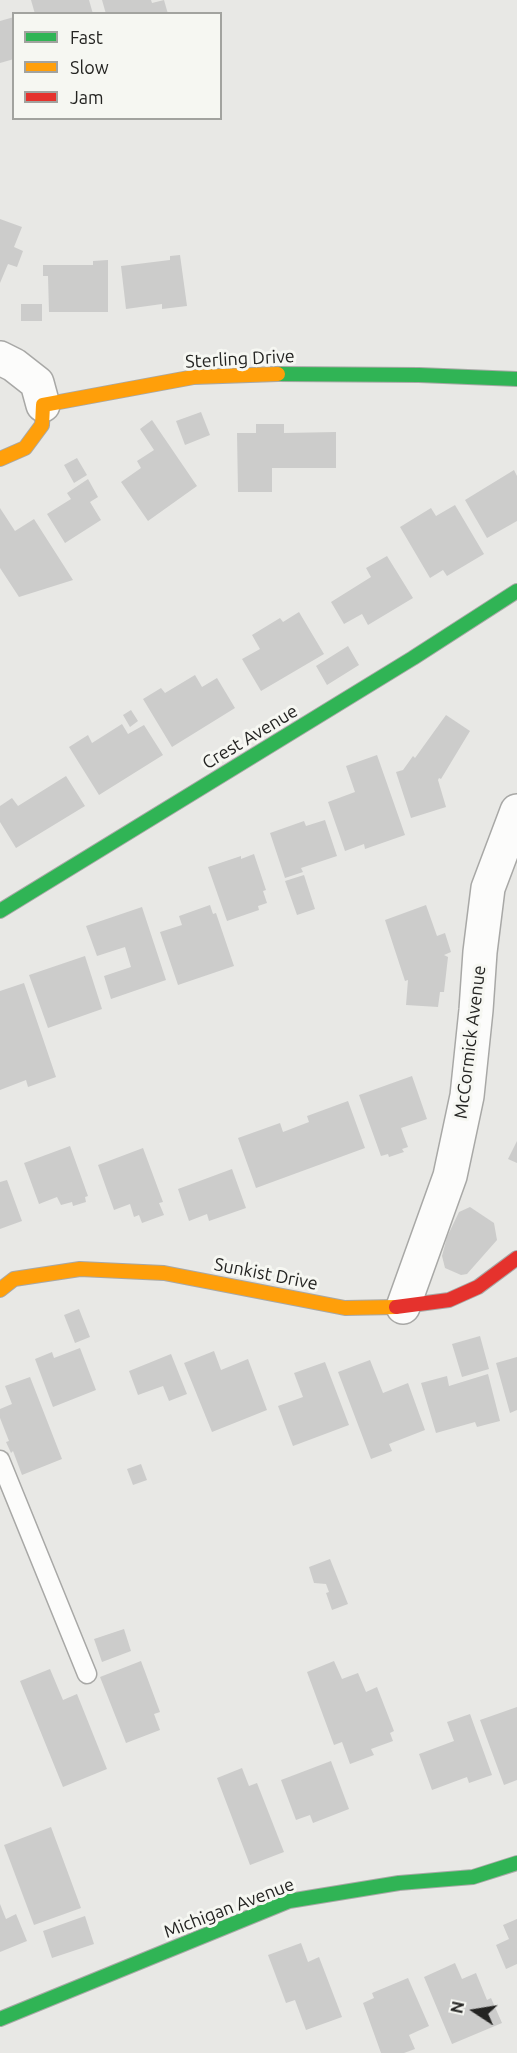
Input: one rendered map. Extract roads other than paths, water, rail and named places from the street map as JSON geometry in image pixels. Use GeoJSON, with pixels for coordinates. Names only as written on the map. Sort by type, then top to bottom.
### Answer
{"type":"FeatureCollection","features":[{"type":"Feature","properties":{"kind":"street"},"geometry":{"type":"LineString","coordinates":[[0,358],[14,365],[37,383],[44,405],[42,426],[25,448],[0,459]]}},
{"type":"Feature","properties":{"kind":"street","name":"Sterling Drive"},"geometry":{"type":"LineString","coordinates":[[44,405],[194,377],[284,374],[517,379]]}},
{"type":"Feature","properties":{"kind":"street","name":"Crest Avenue"},"geometry":{"type":"LineString","coordinates":[[0,911],[413,658],[517,591]]}},
{"type":"Feature","properties":{"kind":"street","name":"McCormick Avenue"},"geometry":{"type":"LineString","coordinates":[[403,1307],[450,1176],[466,1096],[488,888],[517,811]]}},
{"type":"Feature","properties":{"kind":"street","name":"Sunkist Drive"},"geometry":{"type":"LineString","coordinates":[[0,1290],[14,1279],[80,1269],[164,1273],[345,1308],[403,1307],[449,1300],[478,1287],[517,1258]]}},
{"type":"Feature","properties":{"kind":"street","name":"Michigan Avenue"},"geometry":{"type":"LineString","coordinates":[[0,2019],[289,1900],[399,1883],[473,1877],[517,1863]]}},
{"type":"Feature","properties":{"kind":"lane"},"geometry":{"type":"LineString","coordinates":[[0,1460],[87,1674]]}}]}
